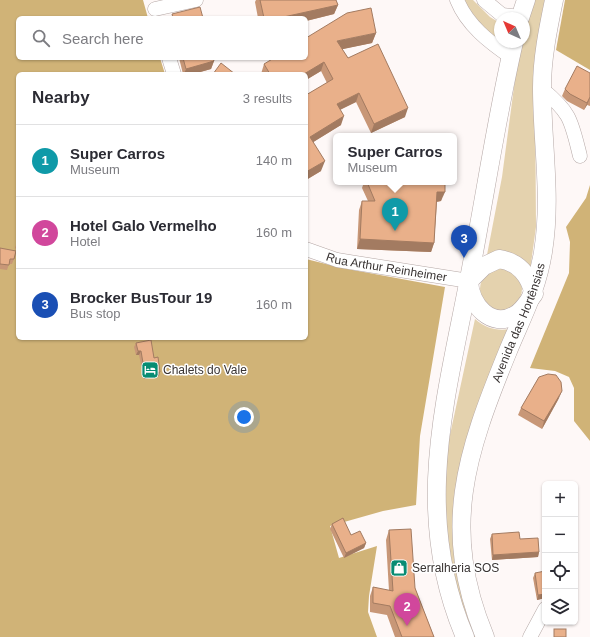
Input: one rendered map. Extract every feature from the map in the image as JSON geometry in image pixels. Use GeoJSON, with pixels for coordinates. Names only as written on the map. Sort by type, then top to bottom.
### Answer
{"type":"FeatureCollection","features":[{"type":"Feature","properties":{"kind":"main road"},"geometry":{"type":"LineString","coordinates":[[522,12],[526,0]]}},
{"type":"Feature","properties":{"kind":"main road","name":"Avenida das Hortênsias"},"geometry":{"type":"LineString","coordinates":[[486,637],[480,622],[463,559],[461,534],[466,475],[472,447],[484,412],[534,294],[543,252],[548,180],[542,89],[544,54],[554,0]]}},
{"type":"Feature","properties":{"kind":"main road"},"geometry":{"type":"LineString","coordinates":[[465,637],[452,603],[443,568],[438,535],[436,480],[445,402],[512,49]]}},
{"type":"Feature","properties":{"kind":"main road"},"geometry":{"type":"LineString","coordinates":[[499,259],[509,260],[525,273],[531,282],[534,294],[517,314],[508,318],[497,319],[484,314],[478,308],[469,290],[469,281],[484,266],[492,261],[499,259]]}},
{"type":"Feature","properties":{"kind":"street"},"geometry":{"type":"LineString","coordinates":[[155,9],[196,0]]}},
{"type":"Feature","properties":{"kind":"street"},"geometry":{"type":"LineString","coordinates":[[457,0],[478,31],[490,43],[512,49]]}},
{"type":"Feature","properties":{"kind":"street"},"geometry":{"type":"LineString","coordinates":[[484,0],[498,12]]}},
{"type":"Feature","properties":{"kind":"street"},"geometry":{"type":"LineString","coordinates":[[170,60],[173,72]]}},
{"type":"Feature","properties":{"kind":"street"},"geometry":{"type":"LineString","coordinates":[[542,89],[561,105],[570,119],[580,156]]}},
{"type":"Feature","properties":{"kind":"street","name":"Rua Arthur Reinheimer"},"geometry":{"type":"LineString","coordinates":[[308,250],[337,260],[469,281]]}},
{"type":"Feature","properties":{"kind":"street"},"geometry":{"type":"LineString","coordinates":[[530,637],[542,615]]}},
{"type":"Feature","properties":{"kind":"shaded area"},"geometry":{"type":"Polygon","coordinates":[[[0,0],[143,0],[147,16],[16,16],[16,60],[161,60],[164,72],[16,72],[16,340],[308,340],[308,260],[342,268],[445,287],[420,436],[416,505],[383,511],[330,526],[339,558],[377,546],[368,612],[377,637],[0,637],[0,0]]]}},
{"type":"Feature","properties":{"kind":"shaded area"},"geometry":{"type":"Polygon","coordinates":[[[462,0],[473,0],[494,19],[494,37],[487,32],[462,0]]]}},
{"type":"Feature","properties":{"kind":"shaded area"},"geometry":{"type":"Polygon","coordinates":[[[532,0],[546,0],[535,86],[536,227],[530,271],[486,260],[502,177],[519,48],[530,48],[530,12],[528,12],[532,0]]]}},
{"type":"Feature","properties":{"kind":"shaded area"},"geometry":{"type":"Polygon","coordinates":[[[565,0],[590,0],[590,70],[556,50],[565,0]]]}},
{"type":"Feature","properties":{"kind":"shaded area"},"geometry":{"type":"Polygon","coordinates":[[[590,185],[590,441],[574,421],[574,388],[569,377],[555,371],[530,368],[569,273],[570,242],[566,227],[586,198],[590,185]]]}},
{"type":"Feature","properties":{"kind":"shaded area"},"geometry":{"type":"Polygon","coordinates":[[[497,268],[505,268],[513,271],[519,277],[522,289],[519,301],[513,307],[505,310],[497,310],[489,307],[483,301],[480,293],[480,285],[483,277],[489,271],[497,268]]]}},
{"type":"Feature","properties":{"kind":"shaded area"},"geometry":{"type":"Polygon","coordinates":[[[475,319],[492,328],[501,330],[512,329],[474,418],[464,600],[477,637],[472,637],[458,600],[443,508],[448,444],[475,319]]]}},
{"type":"Feature","properties":{"kind":"building"},"geometry":{"type":"Polygon","coordinates":[[[260,0],[336,0],[338,5],[288,16],[264,16],[260,0]]]}},
{"type":"Feature","properties":{"kind":"building"},"geometry":{"type":"Polygon","coordinates":[[[200,7],[202,16],[172,16],[172,14],[200,7]]]}},
{"type":"Feature","properties":{"kind":"building"},"geometry":{"type":"Polygon","coordinates":[[[371,8],[376,33],[337,41],[348,58],[378,44],[408,108],[374,124],[359,93],[337,104],[344,116],[310,137],[325,161],[308,171],[308,94],[333,79],[324,62],[307,72],[269,72],[264,64],[271,60],[308,60],[308,37],[347,13],[371,8]]]}},
{"type":"Feature","properties":{"kind":"building"},"geometry":{"type":"Polygon","coordinates":[[[184,60],[214,61],[186,69],[184,60]]]}},
{"type":"Feature","properties":{"kind":"building"},"geometry":{"type":"Polygon","coordinates":[[[221,63],[232,72],[214,72],[221,63]]]}},
{"type":"Feature","properties":{"kind":"building"},"geometry":{"type":"Polygon","coordinates":[[[577,66],[590,73],[590,97],[587,103],[570,94],[565,89],[577,66]]]}},
{"type":"Feature","properties":{"kind":"building"},"geometry":{"type":"Polygon","coordinates":[[[368,185],[445,185],[445,192],[437,192],[434,243],[360,239],[362,201],[375,201],[368,185]]]}},
{"type":"Feature","properties":{"kind":"building"},"geometry":{"type":"Polygon","coordinates":[[[0,248],[16,251],[14,259],[10,259],[9,265],[0,264],[0,248]]]}},
{"type":"Feature","properties":{"kind":"building"},"geometry":{"type":"Polygon","coordinates":[[[151,340],[154,358],[158,357],[160,372],[145,375],[141,351],[138,351],[136,343],[151,340]]]}},
{"type":"Feature","properties":{"kind":"building"},"geometry":{"type":"Polygon","coordinates":[[[548,374],[556,375],[561,382],[562,391],[544,421],[521,408],[539,377],[548,374]]]}},
{"type":"Feature","properties":{"kind":"building"},"geometry":{"type":"Polygon","coordinates":[[[343,518],[351,535],[360,531],[366,543],[346,553],[332,524],[343,518]]]}},
{"type":"Feature","properties":{"kind":"building"},"geometry":{"type":"Polygon","coordinates":[[[411,529],[415,588],[434,637],[402,637],[390,606],[373,603],[373,587],[393,591],[389,530],[411,529]]]}},
{"type":"Feature","properties":{"kind":"building"},"geometry":{"type":"Polygon","coordinates":[[[519,532],[520,539],[538,538],[539,552],[493,555],[492,534],[519,532]]]}},
{"type":"Feature","properties":{"kind":"building"},"geometry":{"type":"Polygon","coordinates":[[[542,572],[542,594],[538,595],[535,573],[542,572]]]}},
{"type":"Feature","properties":{"kind":"building"},"geometry":{"type":"Polygon","coordinates":[[[554,629],[566,629],[566,637],[554,637],[554,629]]]}},
{"type":"Feature","properties":{"kind":"place","name":"Super Carros"},"geometry":{"type":"Point","coordinates":[395,231]}},
{"type":"Feature","properties":{"kind":"place","name":"Brocker BusTour 19"},"geometry":{"type":"Point","coordinates":[464,258]}},
{"type":"Feature","properties":{"kind":"place","name":"Chalets do Vale"},"geometry":{"type":"Point","coordinates":[150,370]}},
{"type":"Feature","properties":{"kind":"place","name":"Serralheria SOS"},"geometry":{"type":"Point","coordinates":[399,568]}},
{"type":"Feature","properties":{"kind":"place","name":"Hotel Galo Vermelho"},"geometry":{"type":"Point","coordinates":[407,626]}}]}
